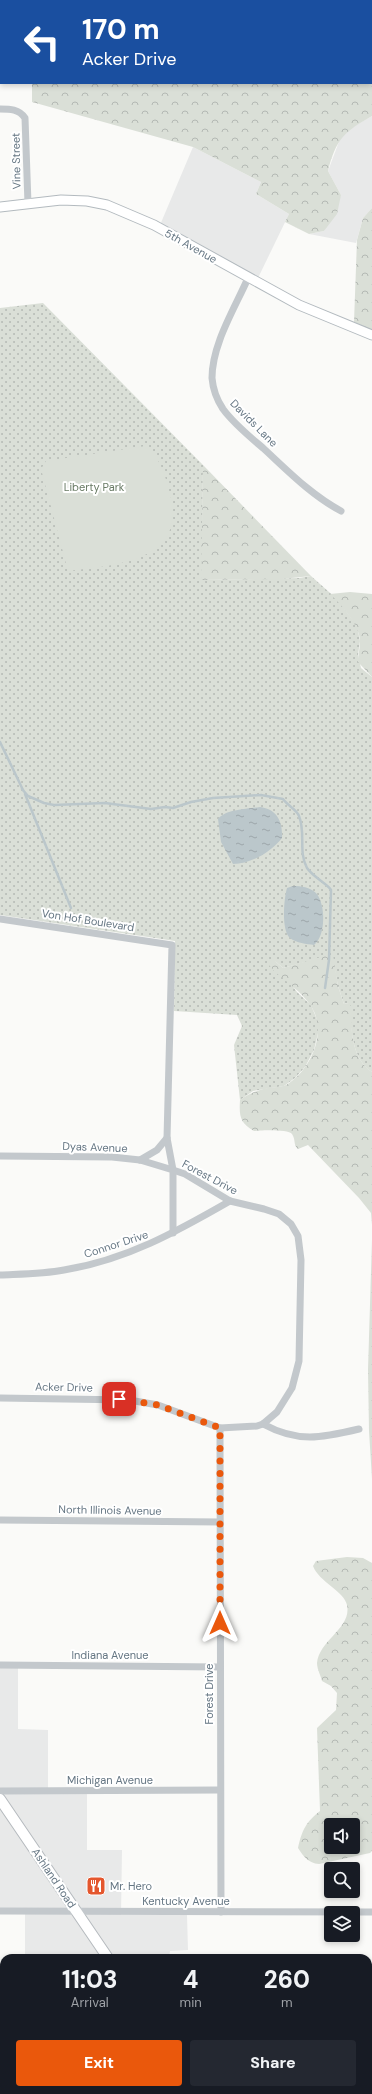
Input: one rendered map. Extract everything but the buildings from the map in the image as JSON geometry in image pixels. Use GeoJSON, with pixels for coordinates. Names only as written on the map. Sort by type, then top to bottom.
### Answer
{"type":"FeatureCollection","features":[{"type":"Feature","properties":{"kind":"main road","name":"Ashland Road"},"geometry":{"type":"LineString","coordinates":[[0,1799],[105,1954]]}},
{"type":"Feature","properties":{"kind":"street","name":"Vine Street"},"geometry":{"type":"LineString","coordinates":[[0,109],[14,110],[19,112],[25,118],[28,204]]}},
{"type":"Feature","properties":{"kind":"street","name":"5th Avenue"},"geometry":{"type":"LineString","coordinates":[[0,207],[75,200],[97,203],[114,208],[154,225],[299,305],[372,335]]}},
{"type":"Feature","properties":{"kind":"street","name":"Davids Lane"},"geometry":{"type":"LineString","coordinates":[[248,278],[217,351],[213,368],[214,392],[227,414],[249,436],[304,486],[323,501],[341,511]]}},
{"type":"Feature","properties":{"kind":"street","name":"Von Hof Boulevard"},"geometry":{"type":"LineString","coordinates":[[0,919],[172,945]]}},
{"type":"Feature","properties":{"kind":"street","name":"Forest Drive"},"geometry":{"type":"LineString","coordinates":[[172,945],[167,1138],[173,1170],[185,1174],[230,1201],[279,1214],[295,1230],[300,1244],[298,1369],[292,1388],[282,1405],[271,1418],[263,1424]]}},
{"type":"Feature","properties":{"kind":"street"},"geometry":{"type":"LineString","coordinates":[[140,1160],[157,1150],[167,1138]]}},
{"type":"Feature","properties":{"kind":"street","name":"Dyas Avenue"},"geometry":{"type":"LineString","coordinates":[[0,1156],[112,1157],[140,1160],[173,1170]]}},
{"type":"Feature","properties":{"kind":"street"},"geometry":{"type":"LineString","coordinates":[[173,1170],[174,1233]]}},
{"type":"Feature","properties":{"kind":"street","name":"Connor Drive"},"geometry":{"type":"LineString","coordinates":[[0,1275],[63,1271],[133,1251],[174,1233],[230,1201]]}},
{"type":"Feature","properties":{"kind":"street","name":"Acker Drive"},"geometry":{"type":"LineString","coordinates":[[0,1398],[136,1401],[158,1405],[220,1428],[246,1427],[263,1424]]}},
{"type":"Feature","properties":{"kind":"street"},"geometry":{"type":"LineString","coordinates":[[263,1424],[284,1434],[300,1438],[322,1437],[359,1429]]}},
{"type":"Feature","properties":{"kind":"street","name":"Forest Drive"},"geometry":{"type":"LineString","coordinates":[[220,1428],[220,1790],[222,1912]]}},
{"type":"Feature","properties":{"kind":"street","name":"North Illinois Avenue"},"geometry":{"type":"LineString","coordinates":[[0,1520],[220,1522]]}},
{"type":"Feature","properties":{"kind":"street","name":"Indiana Avenue"},"geometry":{"type":"LineString","coordinates":[[0,1665],[220,1667]]}},
{"type":"Feature","properties":{"kind":"street","name":"Michigan Avenue"},"geometry":{"type":"LineString","coordinates":[[0,1791],[220,1790]]}},
{"type":"Feature","properties":{"kind":"street","name":"Kentucky Avenue"},"geometry":{"type":"LineString","coordinates":[[0,1911],[372,1912]]}},
{"type":"Feature","properties":{"kind":"shaded area"},"geometry":{"type":"Polygon","coordinates":[[[372,116],[372,208],[363,218],[356,243],[309,234],[324,231],[341,195],[328,171],[340,139],[353,127],[372,116]]]}},
{"type":"Feature","properties":{"kind":"shaded area"},"geometry":{"type":"Polygon","coordinates":[[[193,147],[261,182],[256,194],[289,214],[258,278],[160,225],[193,147]]]}},
{"type":"Feature","properties":{"kind":"shaded area"},"geometry":{"type":"Polygon","coordinates":[[[0,1668],[18,1668],[18,1729],[48,1730],[48,1793],[87,1793],[87,1850],[122,1850],[121,1915],[187,1915],[188,1950],[170,1951],[170,1954],[25,1954],[25,1914],[0,1914],[0,1668]]]}},
{"type":"Feature","properties":{"kind":"green space"},"geometry":{"type":"Polygon","coordinates":[[[32,84],[372,84],[372,116],[354,127],[342,138],[334,151],[328,171],[341,195],[337,214],[324,231],[309,234],[285,222],[289,214],[256,194],[261,182],[193,147],[32,102],[32,84]]]}},
{"type":"Feature","properties":{"kind":"green space"},"geometry":{"type":"Polygon","coordinates":[[[372,208],[372,330],[354,322],[357,240],[363,218],[372,208]]]}},
{"type":"Feature","properties":{"kind":"green space","name":"Liberty Park"},"geometry":{"type":"Polygon","coordinates":[[[43,303],[203,465],[202,580],[299,578],[311,576],[338,600],[357,626],[360,641],[358,655],[361,668],[372,677],[372,1072],[365,1066],[356,1050],[353,1041],[348,1003],[344,1004],[338,986],[332,955],[283,968],[275,961],[297,992],[311,1005],[318,1022],[318,1033],[314,1050],[305,1067],[295,1078],[284,1086],[253,1091],[240,1100],[234,1045],[242,1026],[237,1015],[174,1011],[175,941],[0,915],[0,308],[43,303]]]}},
{"type":"Feature","properties":{"kind":"green space","name":"Liberty Park"},"geometry":{"type":"Polygon","coordinates":[[[146,446],[159,462],[170,494],[173,517],[168,534],[158,547],[143,556],[126,562],[106,566],[68,571],[41,469],[46,461],[146,446]]]}},
{"type":"Feature","properties":{"kind":"green space"},"geometry":{"type":"Polygon","coordinates":[[[203,465],[311,576],[282,579],[201,580],[203,465]]]}},
{"type":"Feature","properties":{"kind":"green space"},"geometry":{"type":"Polygon","coordinates":[[[350,592],[372,594],[372,677],[358,662],[360,641],[357,629],[344,609],[330,594],[350,592]]]}},
{"type":"Feature","properties":{"kind":"green space"},"geometry":{"type":"Polygon","coordinates":[[[328,955],[333,955],[338,986],[344,1004],[348,1003],[351,1006],[352,1033],[356,1051],[365,1066],[372,1072],[372,1225],[371,1213],[359,1198],[308,1145],[298,1149],[290,1132],[268,1130],[254,1131],[243,1122],[240,1115],[240,1100],[260,1090],[286,1085],[303,1070],[314,1050],[317,1038],[318,1027],[316,1016],[311,1006],[298,991],[273,970],[269,965],[271,961],[275,961],[283,968],[328,955]]]}},
{"type":"Feature","properties":{"kind":"green space"},"geometry":{"type":"Polygon","coordinates":[[[372,1239],[372,1479],[369,1431],[368,1370],[372,1239]]]}},
{"type":"Feature","properties":{"kind":"green space"},"geometry":{"type":"Polygon","coordinates":[[[347,1557],[363,1558],[372,1563],[372,1851],[370,1853],[319,1864],[307,1859],[298,1848],[305,1827],[320,1811],[317,1728],[336,1710],[337,1693],[331,1686],[322,1681],[317,1663],[323,1647],[345,1621],[347,1605],[341,1595],[320,1577],[313,1566],[316,1561],[347,1557]]]}},
{"type":"Feature","properties":{"kind":"water"},"geometry":{"type":"Polygon","coordinates":[[[260,807],[271,810],[278,817],[282,838],[272,848],[260,856],[247,862],[233,864],[221,842],[218,819],[226,813],[232,811],[260,807]]]}},
{"type":"Feature","properties":{"kind":"water"},"geometry":{"type":"Polygon","coordinates":[[[293,886],[311,889],[316,893],[322,904],[323,927],[318,941],[314,945],[295,941],[287,934],[284,921],[285,899],[287,888],[293,886]]]}},
{"type":"Feature","properties":{"kind":"waterway"},"geometry":{"type":"LineString","coordinates":[[0,742],[23,790]]}},
{"type":"Feature","properties":{"kind":"waterway"},"geometry":{"type":"LineString","coordinates":[[22,789],[28,796],[44,803],[54,805],[105,803],[151,809],[165,807],[173,808],[191,802],[213,798],[261,795],[283,799],[299,816],[302,829],[303,856],[307,868],[331,890],[329,960],[325,988]]}},
{"type":"Feature","properties":{"kind":"waterway"},"geometry":{"type":"LineString","coordinates":[[25,794],[71,908]]}},
{"type":"Feature","properties":{"kind":"place","name":"Mr. Hero"},"geometry":{"type":"Point","coordinates":[96,1886]}},
{"type":"Feature","properties":{"kind":"route"},"geometry":{"type":"LineString","coordinates":[[119,1399],[158,1405],[207,1425],[220,1428],[220,1623]]}}]}
